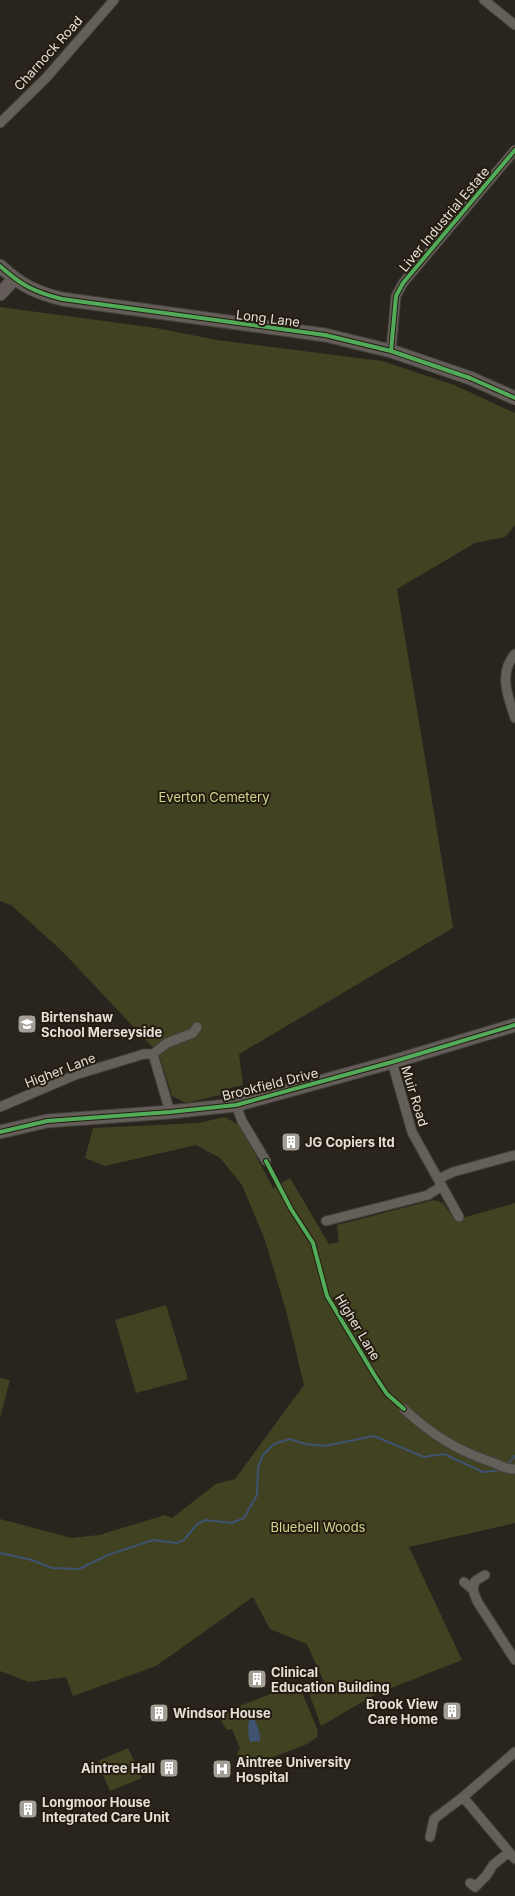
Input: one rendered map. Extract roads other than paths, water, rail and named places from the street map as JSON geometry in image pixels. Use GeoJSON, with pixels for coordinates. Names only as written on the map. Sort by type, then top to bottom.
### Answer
{"type":"FeatureCollection","features":[{"type":"Feature","properties":{"kind":"street","name":"Charnock Road"},"geometry":{"type":"LineString","coordinates":[[0,123],[46,78],[114,0]]}},
{"type":"Feature","properties":{"kind":"street"},"geometry":{"type":"LineString","coordinates":[[484,0],[515,25]]}},
{"type":"Feature","properties":{"kind":"street","name":"Liver Industrial Estate"},"geometry":{"type":"LineString","coordinates":[[391,351],[396,296],[403,283],[515,150]]}},
{"type":"Feature","properties":{"kind":"street","name":"Long Lane"},"geometry":{"type":"LineString","coordinates":[[0,266],[14,279],[38,293],[62,299],[325,335],[391,351],[470,378],[515,398]]}},
{"type":"Feature","properties":{"kind":"street"},"geometry":{"type":"LineString","coordinates":[[0,294],[14,279]]}},
{"type":"Feature","properties":{"kind":"street"},"geometry":{"type":"LineString","coordinates":[[515,654],[506,669],[506,683],[515,718]]}},
{"type":"Feature","properties":{"kind":"street","name":"Brookfield Drive"},"geometry":{"type":"LineString","coordinates":[[0,1132],[47,1121],[170,1112],[236,1105],[392,1062],[515,1025]]}},
{"type":"Feature","properties":{"kind":"street","name":"Higher Lane"},"geometry":{"type":"LineString","coordinates":[[0,1107],[75,1075],[144,1054],[153,1054],[167,1043],[193,1033],[197,1027]]}},
{"type":"Feature","properties":{"kind":"street"},"geometry":{"type":"LineString","coordinates":[[153,1054],[170,1112]]}},
{"type":"Feature","properties":{"kind":"street","name":"Muir Road"},"geometry":{"type":"LineString","coordinates":[[392,1062],[412,1132],[459,1217]]}},
{"type":"Feature","properties":{"kind":"street"},"geometry":{"type":"LineString","coordinates":[[236,1105],[242,1120],[266,1161]]}},
{"type":"Feature","properties":{"kind":"street"},"geometry":{"type":"LineString","coordinates":[[326,1221],[428,1195],[440,1182],[453,1172],[515,1155]]}},
{"type":"Feature","properties":{"kind":"street"},"geometry":{"type":"LineString","coordinates":[[404,1409],[421,1425],[446,1443],[474,1456],[515,1470]]}},
{"type":"Feature","properties":{"kind":"street"},"geometry":{"type":"LineString","coordinates":[[485,1575],[475,1581],[473,1590],[476,1601],[515,1660]]}},
{"type":"Feature","properties":{"kind":"street"},"geometry":{"type":"LineString","coordinates":[[464,1582],[473,1590]]}},
{"type":"Feature","properties":{"kind":"street"},"geometry":{"type":"LineString","coordinates":[[430,1837],[434,1819],[463,1797],[515,1752]]}},
{"type":"Feature","properties":{"kind":"street"},"geometry":{"type":"LineString","coordinates":[[463,1797],[512,1855],[493,1864],[486,1876],[475,1887],[470,1883]]}},
{"type":"Feature","properties":{"kind":"water"},"geometry":{"type":"Polygon","coordinates":[[[253,1718],[256,1722],[260,1735],[260,1741],[250,1742],[249,1719],[253,1718]]]}},
{"type":"Feature","properties":{"kind":"waterway"},"geometry":{"type":"LineString","coordinates":[[0,1553],[32,1560],[52,1568],[79,1569],[108,1555],[153,1540],[177,1543],[184,1540],[197,1524],[205,1520],[232,1523],[244,1518],[257,1495],[258,1467],[263,1455],[274,1444],[290,1439],[305,1444],[324,1446],[374,1436],[424,1457],[444,1454],[483,1472],[502,1470]]}},
{"type":"Feature","properties":{"kind":"waterway"},"geometry":{"type":"LineString","coordinates":[[506,1466],[515,1456]]}},
{"type":"Feature","properties":{"kind":"place","name":"Birtenshaw School Merseyside"},"geometry":{"type":"Point","coordinates":[27,1024]}},
{"type":"Feature","properties":{"kind":"place","name":"JG Copiers ltd"},"geometry":{"type":"Point","coordinates":[291,1142]}},
{"type":"Feature","properties":{"kind":"place","name":"Clinical Education Building"},"geometry":{"type":"Point","coordinates":[257,1679]}},
{"type":"Feature","properties":{"kind":"place","name":"Brook View Care Home"},"geometry":{"type":"Point","coordinates":[452,1711]}},
{"type":"Feature","properties":{"kind":"place","name":"Windsor House"},"geometry":{"type":"Point","coordinates":[159,1713]}},
{"type":"Feature","properties":{"kind":"place","name":"Aintree Hall"},"geometry":{"type":"Point","coordinates":[169,1768]}},
{"type":"Feature","properties":{"kind":"place","name":"Aintree University Hospital"},"geometry":{"type":"Point","coordinates":[222,1769]}},
{"type":"Feature","properties":{"kind":"place","name":"Longmoor House Integrated Care Unit"},"geometry":{"type":"Point","coordinates":[28,1809]}},
{"type":"Feature","properties":{"kind":"park label","name":"Everton Cemetery"},"geometry":{"type":"Point","coordinates":[214,797]}},
{"type":"Feature","properties":{"kind":"park label","name":"Bluebell Woods"},"geometry":{"type":"Point","coordinates":[318,1527]}}]}
